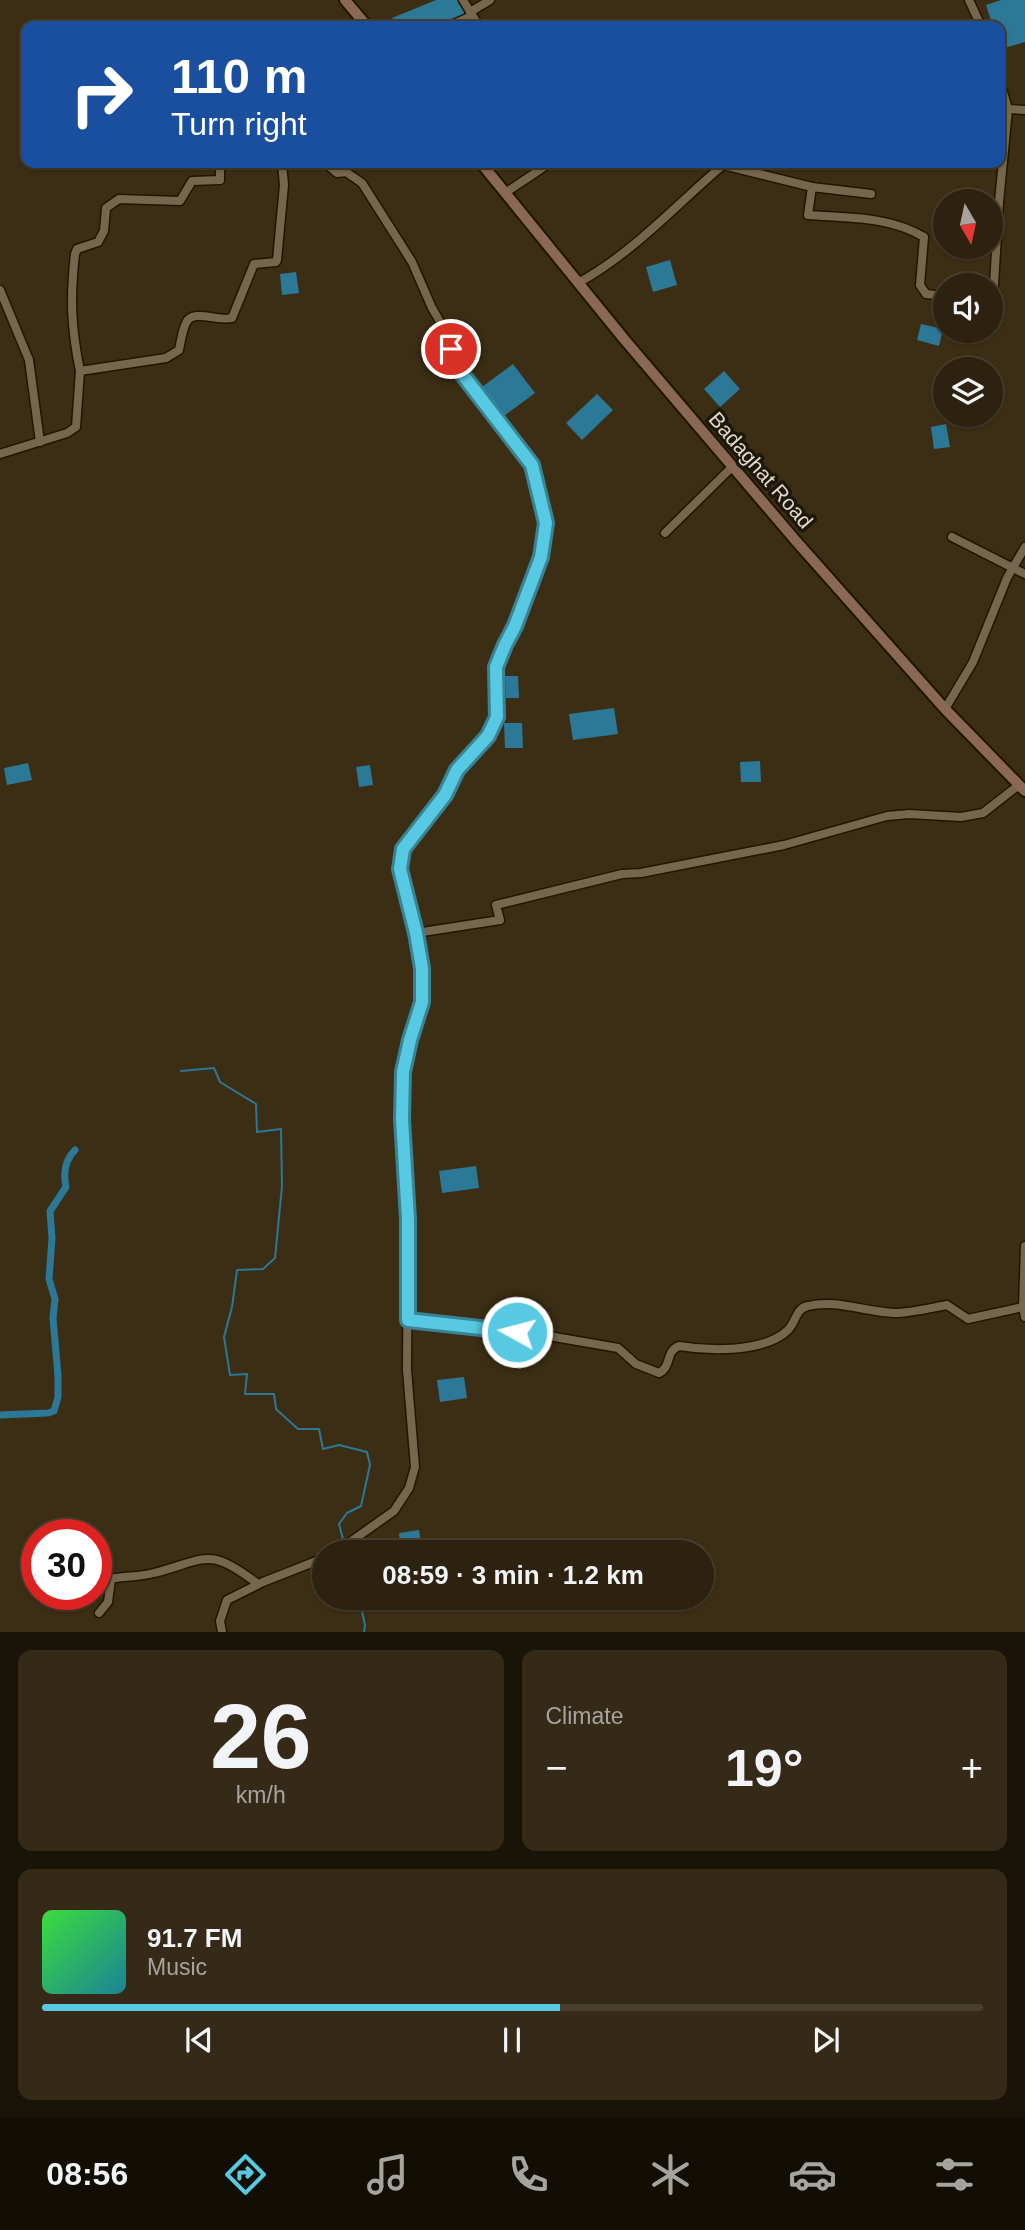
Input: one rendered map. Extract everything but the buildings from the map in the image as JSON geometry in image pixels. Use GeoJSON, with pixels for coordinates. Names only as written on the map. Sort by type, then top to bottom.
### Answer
{"type":"FeatureCollection","features":[{"type":"Feature","properties":{"kind":"main road"},"geometry":{"type":"LineString","coordinates":[[345,0],[363,21]]}},
{"type":"Feature","properties":{"kind":"main road","name":"Badaghat Road"},"geometry":{"type":"LineString","coordinates":[[485,168],[732,467],[945,709],[1022,788]]}},
{"type":"Feature","properties":{"kind":"street"},"geometry":{"type":"LineString","coordinates":[[463,0],[476,21]]}},
{"type":"Feature","properties":{"kind":"street"},"geometry":{"type":"LineString","coordinates":[[458,21],[490,0]]}},
{"type":"Feature","properties":{"kind":"street"},"geometry":{"type":"LineString","coordinates":[[969,0],[979,21]]}},
{"type":"Feature","properties":{"kind":"street"},"geometry":{"type":"LineString","coordinates":[[1005,101],[1005,125]]}},
{"type":"Feature","properties":{"kind":"street"},"geometry":{"type":"LineString","coordinates":[[1007,109],[1025,110]]}},
{"type":"Feature","properties":{"kind":"street"},"geometry":{"type":"LineString","coordinates":[[0,454],[76,427],[80,371],[72,329],[75,254],[77,249],[98,242],[104,231],[106,208],[119,199],[180,201],[192,181],[220,180],[219,168]]}},
{"type":"Feature","properties":{"kind":"street"},"geometry":{"type":"LineString","coordinates":[[80,371],[166,358],[179,350],[186,321],[190,317],[196,315],[232,318],[254,264],[277,260],[284,185],[282,168]]}},
{"type":"Feature","properties":{"kind":"street"},"geometry":{"type":"LineString","coordinates":[[332,168],[337,173],[346,172],[362,183],[412,262],[432,308],[446,332],[456,366],[532,465],[546,523],[541,557],[496,667],[497,717],[488,736],[457,770],[445,795],[403,849],[400,869],[422,968],[422,1002],[403,1072],[402,1119],[408,1219],[407,1370],[415,1466],[409,1488],[394,1511],[355,1540]]}},
{"type":"Feature","properties":{"kind":"street"},"geometry":{"type":"LineString","coordinates":[[505,193],[542,168]]}},
{"type":"Feature","properties":{"kind":"street"},"geometry":{"type":"LineString","coordinates":[[578,283],[604,269],[638,242],[720,168]]}},
{"type":"Feature","properties":{"kind":"street"},"geometry":{"type":"LineString","coordinates":[[735,168],[812,187],[871,194]]}},
{"type":"Feature","properties":{"kind":"street"},"geometry":{"type":"LineString","coordinates":[[997,189],[1000,168]]}},
{"type":"Feature","properties":{"kind":"street"},"geometry":{"type":"LineString","coordinates":[[812,187],[808,215],[883,220],[924,237],[920,285],[926,294],[933,295]]}},
{"type":"Feature","properties":{"kind":"street"},"geometry":{"type":"LineString","coordinates":[[0,290],[4,312],[29,360],[40,442]]}},
{"type":"Feature","properties":{"kind":"street"},"geometry":{"type":"LineString","coordinates":[[665,533],[732,467]]}},
{"type":"Feature","properties":{"kind":"street"},"geometry":{"type":"LineString","coordinates":[[952,537],[1025,574]]}},
{"type":"Feature","properties":{"kind":"street"},"geometry":{"type":"LineString","coordinates":[[945,709],[973,662],[1007,578],[1025,547]]}},
{"type":"Feature","properties":{"kind":"street"},"geometry":{"type":"LineString","coordinates":[[416,933],[500,920],[496,905],[622,874],[641,873],[784,845],[887,816],[909,814],[961,817],[983,813],[1022,788]]}},
{"type":"Feature","properties":{"kind":"street"},"geometry":{"type":"LineString","coordinates":[[1025,1246],[1025,1318]]}},
{"type":"Feature","properties":{"kind":"street"},"geometry":{"type":"LineString","coordinates":[[408,1320],[543,1335],[618,1348],[636,1364],[659,1373],[667,1367],[674,1348],[679,1346],[713,1350],[762,1342],[777,1337],[788,1329],[797,1312],[807,1306],[838,1306],[894,1313],[947,1305],[954,1308],[961,1317],[968,1319],[1023,1307]]}},
{"type":"Feature","properties":{"kind":"street"},"geometry":{"type":"LineString","coordinates":[[99,1613],[108,1602],[111,1580],[130,1575],[151,1574],[194,1560],[210,1558],[234,1566],[258,1584]]}},
{"type":"Feature","properties":{"kind":"street"},"geometry":{"type":"LineString","coordinates":[[222,1632],[220,1621],[227,1600],[258,1584],[312,1563]]}},
{"type":"Feature","properties":{"kind":"water"},"geometry":{"type":"Polygon","coordinates":[[[436,0],[458,0],[466,16],[454,21],[394,21],[392,18],[436,0]]]}},
{"type":"Feature","properties":{"kind":"water"},"geometry":{"type":"Polygon","coordinates":[[[1001,0],[1025,0],[1025,42],[1005,48],[1005,21],[991,21],[986,5],[1001,0]]]}},
{"type":"Feature","properties":{"kind":"water"},"geometry":{"type":"Polygon","coordinates":[[[670,260],[677,285],[653,292],[646,267],[670,260]]]}},
{"type":"Feature","properties":{"kind":"water"},"geometry":{"type":"Polygon","coordinates":[[[296,272],[299,293],[282,295],[280,274],[296,272]]]}},
{"type":"Feature","properties":{"kind":"water"},"geometry":{"type":"Polygon","coordinates":[[[921,324],[933,327],[933,343],[940,343],[939,346],[917,340],[921,324]]]}},
{"type":"Feature","properties":{"kind":"water"},"geometry":{"type":"Polygon","coordinates":[[[513,364],[535,393],[500,419],[478,390],[513,364]]]}},
{"type":"Feature","properties":{"kind":"water"},"geometry":{"type":"Polygon","coordinates":[[[724,371],[740,389],[720,407],[704,389],[724,371]]]}},
{"type":"Feature","properties":{"kind":"water"},"geometry":{"type":"Polygon","coordinates":[[[597,394],[613,410],[582,440],[566,423],[597,394]]]}},
{"type":"Feature","properties":{"kind":"water"},"geometry":{"type":"Polygon","coordinates":[[[931,427],[947,427],[950,447],[934,449],[931,427]]]}},
{"type":"Feature","properties":{"kind":"water"},"geometry":{"type":"Polygon","coordinates":[[[505,676],[518,676],[519,698],[506,698],[505,676]]]}},
{"type":"Feature","properties":{"kind":"water"},"geometry":{"type":"Polygon","coordinates":[[[614,708],[618,734],[573,740],[569,714],[614,708]]]}},
{"type":"Feature","properties":{"kind":"water"},"geometry":{"type":"Polygon","coordinates":[[[504,723],[522,723],[523,748],[505,748],[504,723]]]}},
{"type":"Feature","properties":{"kind":"water"},"geometry":{"type":"Polygon","coordinates":[[[760,761],[761,782],[741,782],[740,762],[760,761]]]}},
{"type":"Feature","properties":{"kind":"water"},"geometry":{"type":"Polygon","coordinates":[[[28,763],[32,780],[7,785],[4,768],[28,763]]]}},
{"type":"Feature","properties":{"kind":"water"},"geometry":{"type":"Polygon","coordinates":[[[370,765],[373,785],[359,787],[356,767],[370,765]]]}},
{"type":"Feature","properties":{"kind":"water"},"geometry":{"type":"Polygon","coordinates":[[[476,1166],[479,1188],[442,1193],[439,1171],[476,1166]]]}},
{"type":"Feature","properties":{"kind":"water"},"geometry":{"type":"Polygon","coordinates":[[[464,1377],[467,1398],[440,1402],[437,1380],[464,1377]]]}},
{"type":"Feature","properties":{"kind":"water"},"geometry":{"type":"Polygon","coordinates":[[[419,1530],[421,1540],[400,1540],[399,1533],[419,1530]]]}},
{"type":"Feature","properties":{"kind":"waterway"},"geometry":{"type":"LineString","coordinates":[[181,1071],[214,1068],[220,1082],[256,1104],[257,1132],[281,1129],[282,1186],[275,1258],[263,1269],[237,1270],[232,1307],[224,1337],[230,1375],[247,1374],[245,1394],[274,1394],[276,1409],[298,1429],[319,1429],[323,1449],[339,1445],[367,1452],[370,1465],[361,1506],[347,1513],[339,1524],[343,1540]]}},
{"type":"Feature","properties":{"kind":"waterway"},"geometry":{"type":"LineString","coordinates":[[0,1415],[48,1413],[54,1411],[58,1397],[53,1318],[55,1299],[49,1279],[52,1238],[50,1211],[66,1187],[66,1167],[75,1150]]}},
{"type":"Feature","properties":{"kind":"waterway"},"geometry":{"type":"LineString","coordinates":[[362,1610],[364,1632]]}},
{"type":"Feature","properties":{"kind":"route"},"geometry":{"type":"LineString","coordinates":[[451,349],[456,366],[532,465],[546,523],[541,557],[496,667],[497,717],[488,736],[457,770],[445,795],[403,849],[400,869],[422,968],[422,1002],[403,1072],[408,1320],[517,1332]]}}]}
